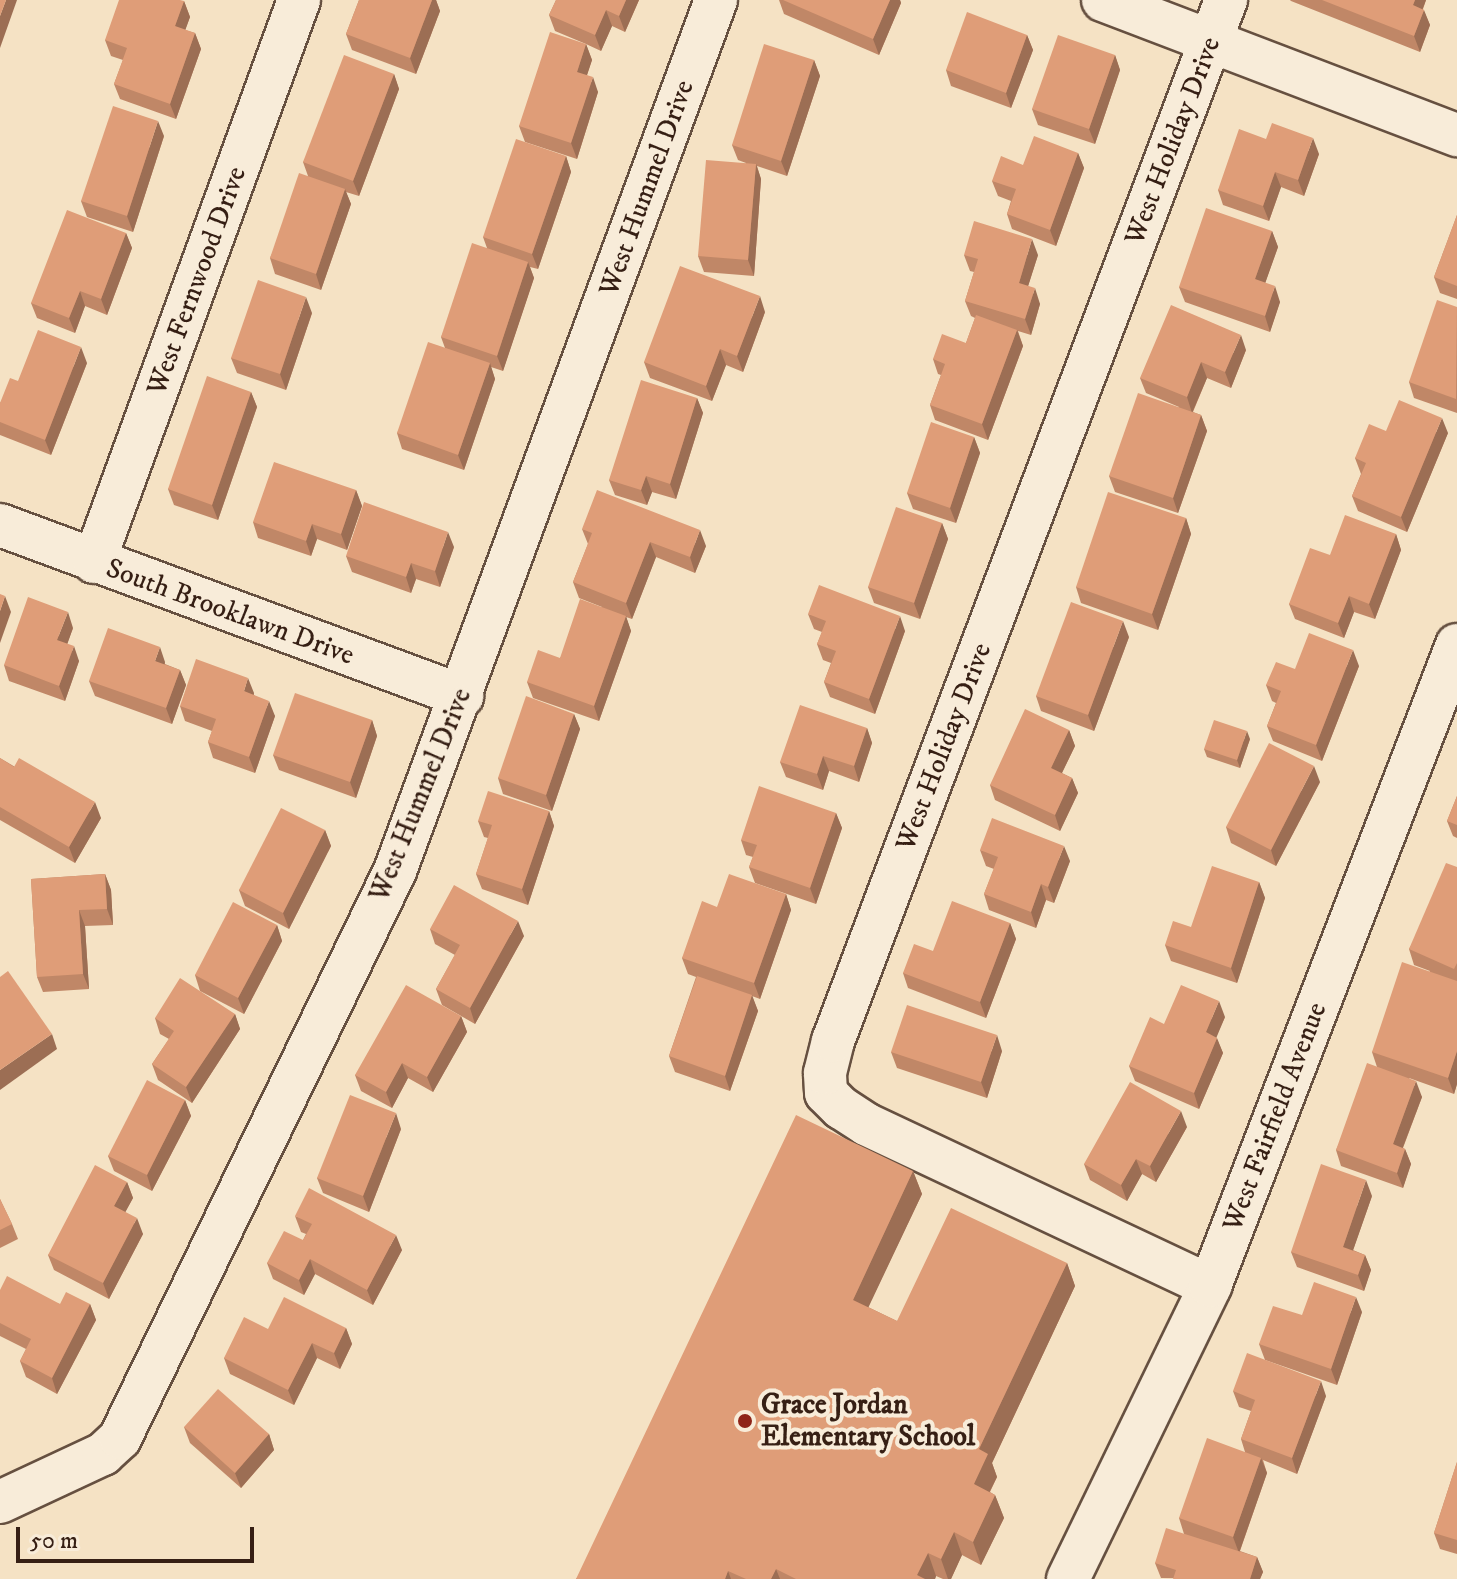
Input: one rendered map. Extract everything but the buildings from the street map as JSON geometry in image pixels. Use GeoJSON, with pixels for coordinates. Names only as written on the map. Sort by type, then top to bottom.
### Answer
{"type":"FeatureCollection","features":[{"type":"Feature","properties":{"kind":"street","name":"West Fernwood Drive"},"geometry":{"type":"LineString","coordinates":[[94,562],[299,0]]}},
{"type":"Feature","properties":{"kind":"street","name":"West Hummel Drive"},"geometry":{"type":"LineString","coordinates":[[1,1500],[103,1454],[120,1438],[395,871],[716,0]]}},
{"type":"Feature","properties":{"kind":"street"},"geometry":{"type":"LineString","coordinates":[[1103,0],[1457,135]]}},
{"type":"Feature","properties":{"kind":"street","name":"West Holiday Drive"},"geometry":{"type":"LineString","coordinates":[[1210,1286],[866,1124],[841,1108],[826,1093],[825,1073],[839,1026],[1226,0]]}},
{"type":"Feature","properties":{"kind":"street","name":"South Brooklawn Drive"},"geometry":{"type":"LineString","coordinates":[[0,525],[462,696]]}},
{"type":"Feature","properties":{"kind":"street","name":"West Fairfield Avenue"},"geometry":{"type":"LineString","coordinates":[[1068,1579],[1210,1286],[1457,645]]}},
{"type":"Feature","properties":{"kind":"place","name":"Grace Jordan Elementary School"},"geometry":{"type":"Point","coordinates":[745,1421]}}]}
